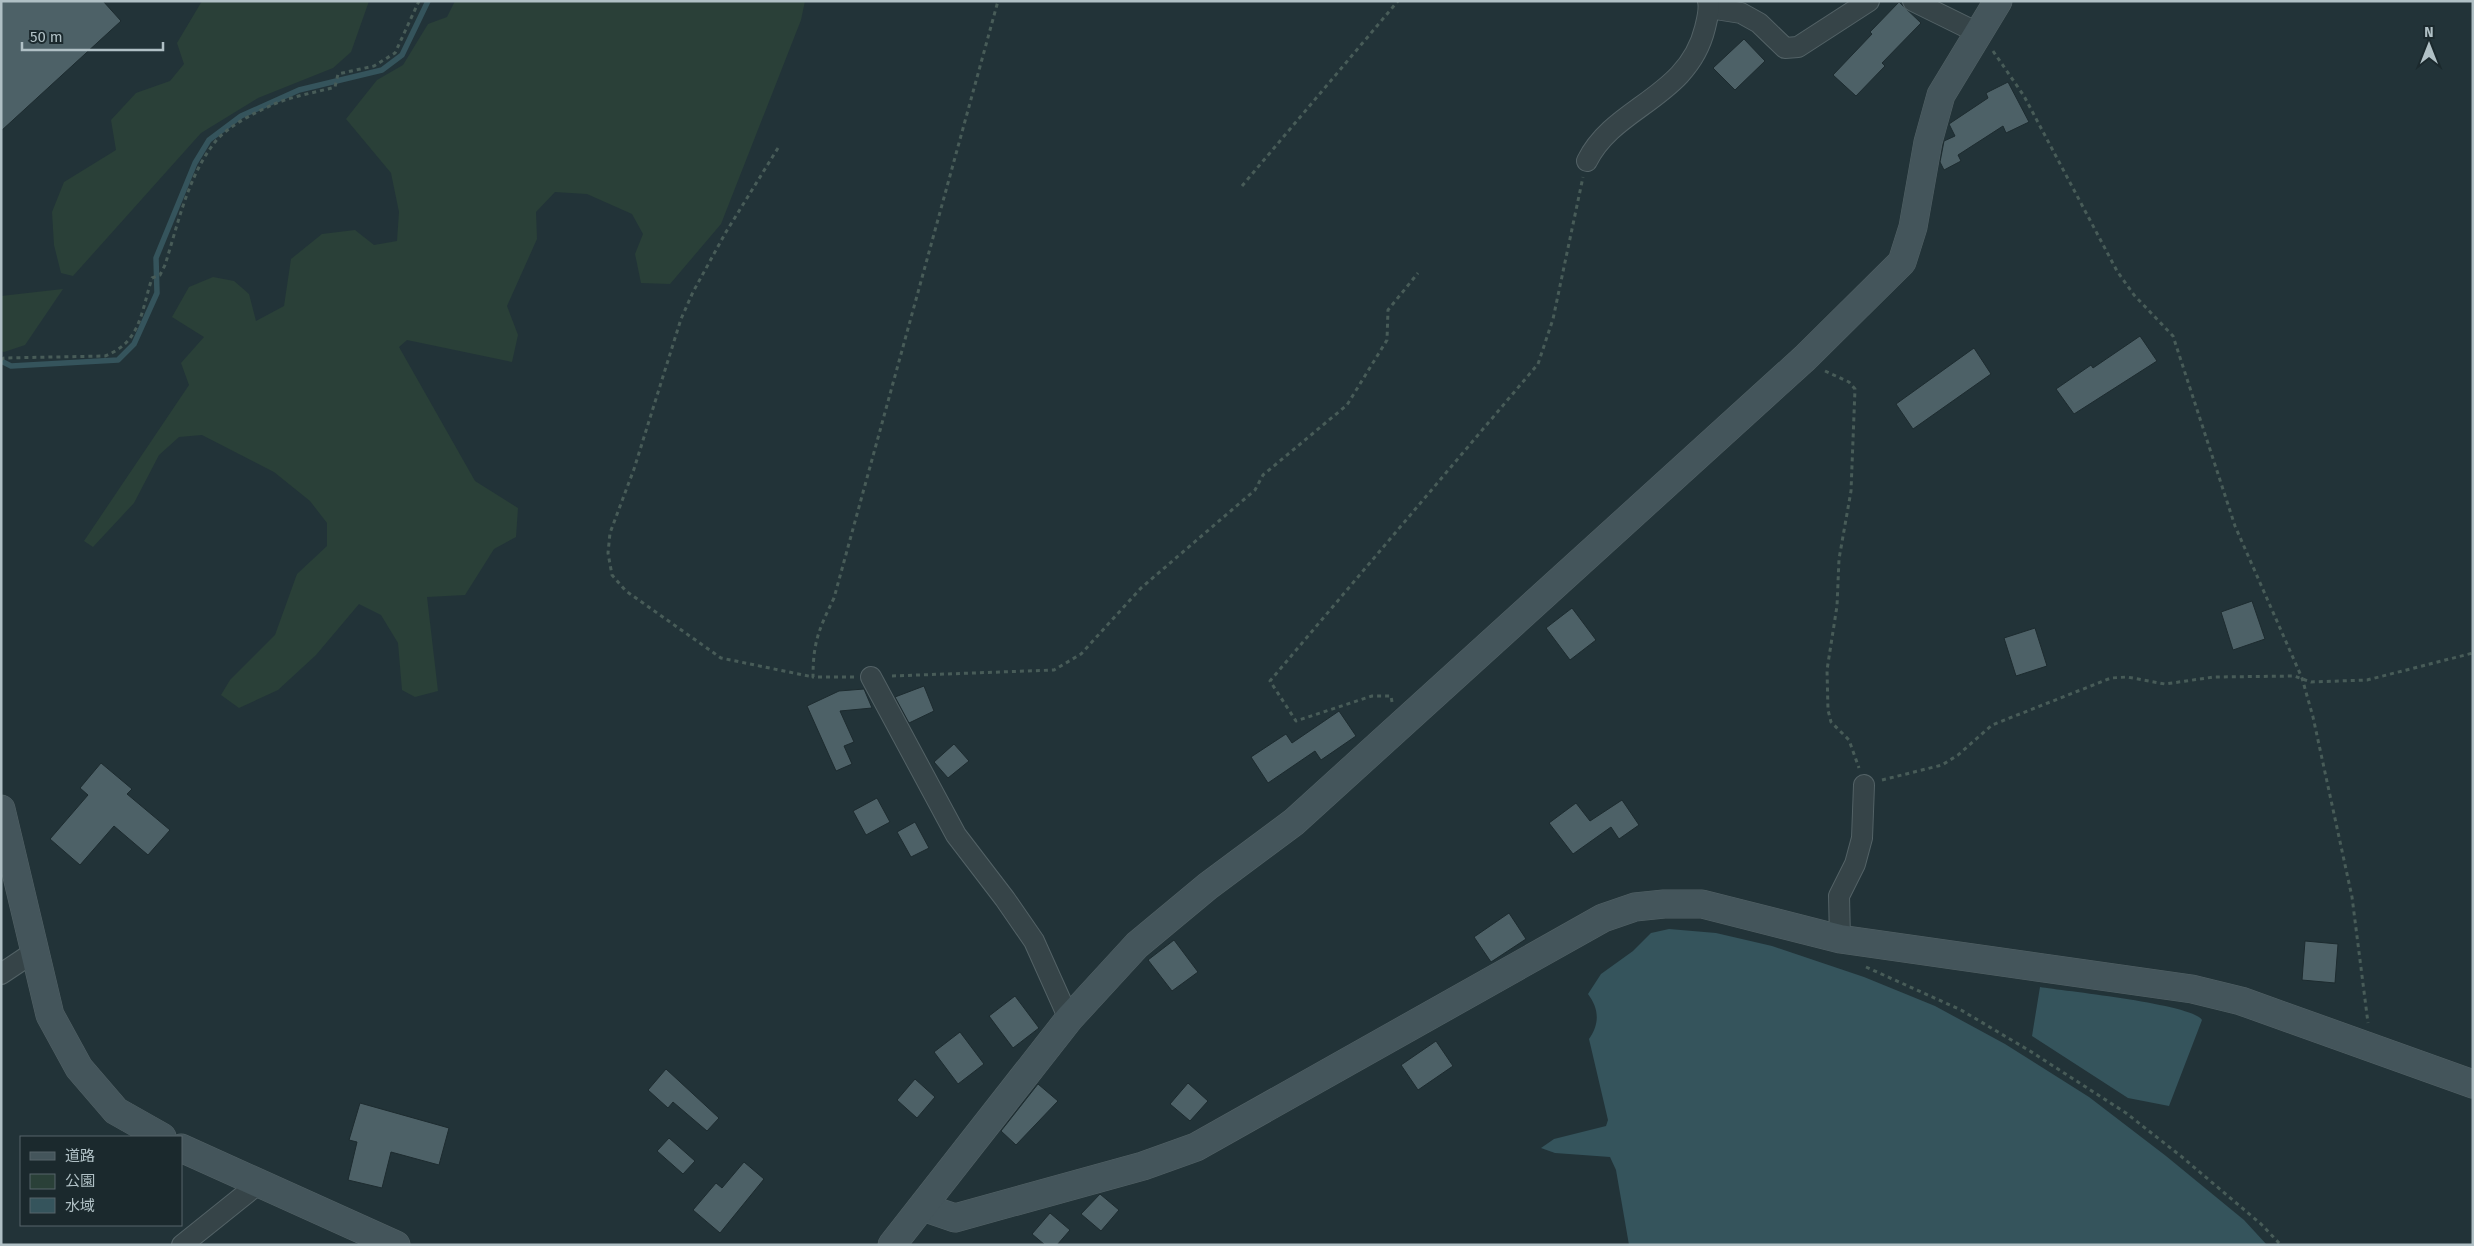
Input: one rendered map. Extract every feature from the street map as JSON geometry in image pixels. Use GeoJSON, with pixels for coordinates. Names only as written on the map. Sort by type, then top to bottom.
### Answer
{"type":"FeatureCollection","features":[{"type":"Feature","properties":{"kind":"street"},"geometry":{"type":"LineString","coordinates":[[1586,161],[1595,144],[1622,121],[1658,96],[1686,68],[1702,39],[1709,5],[1741,13],[1759,23],[1785,48],[1798,47],[1869,1]]}},
{"type":"Feature","properties":{"kind":"street"},"geometry":{"type":"LineString","coordinates":[[1913,1],[1978,33]]}},
{"type":"Feature","properties":{"kind":"street"},"geometry":{"type":"LineString","coordinates":[[892,1245],[1069,1019],[1137,945],[1208,886],[1294,822],[1805,358],[1902,262],[1913,227],[1928,142],[1941,95],[1998,1]]}},
{"type":"Feature","properties":{"kind":"street"},"geometry":{"type":"LineString","coordinates":[[871,677],[956,835],[1005,899],[1034,941],[1069,1019]]}},
{"type":"Feature","properties":{"kind":"street"},"geometry":{"type":"LineString","coordinates":[[1840,940],[1840,896],[1855,864],[1862,838],[1864,785]]}},
{"type":"Feature","properties":{"kind":"street"},"geometry":{"type":"LineString","coordinates":[[1,808],[50,1015],[78,1068],[116,1111],[160,1136]]}},
{"type":"Feature","properties":{"kind":"street"},"geometry":{"type":"LineString","coordinates":[[923,1207],[955,1218],[1143,1166],[1196,1147],[1603,918],[1635,908],[1664,904],[1702,904],[1840,940],[2192,989],[2241,1001],[2473,1084]]}},
{"type":"Feature","properties":{"kind":"street"},"geometry":{"type":"LineString","coordinates":[[1,974],[34,952]]}},
{"type":"Feature","properties":{"kind":"street"},"geometry":{"type":"LineString","coordinates":[[182,1148],[396,1245]]}},
{"type":"Feature","properties":{"kind":"street"},"geometry":{"type":"LineString","coordinates":[[182,1245],[258,1184]]}},
{"type":"Feature","properties":{"kind":"path"},"geometry":{"type":"LineString","coordinates":[[2,359],[104,356],[119,351],[133,336],[152,278],[160,275],[189,191],[204,159],[216,141],[244,120],[273,104],[335,87],[338,74],[374,66],[395,53],[419,1]]}},
{"type":"Feature","properties":{"kind":"path"},"geometry":{"type":"LineString","coordinates":[[813,677],[813,651],[818,632],[834,598],[998,1]]}},
{"type":"Feature","properties":{"kind":"path"},"geometry":{"type":"LineString","coordinates":[[1242,186],[1398,1]]}},
{"type":"Feature","properties":{"kind":"path"},"geometry":{"type":"LineString","coordinates":[[1978,33],[1986,40],[2024,96],[2117,271],[2134,295],[2173,336],[2235,526],[2302,678],[2313,716],[2352,897],[2369,1031],[2364,1045]]}},
{"type":"Feature","properties":{"kind":"path"},"geometry":{"type":"LineString","coordinates":[[778,148],[726,232],[689,301],[634,469],[610,533],[608,552],[612,575],[626,591],[721,658],[813,677],[871,677],[1054,670],[1081,654],[1141,588],[1255,490],[1263,475],[1347,405],[1387,340],[1388,310],[1418,273]]}},
{"type":"Feature","properties":{"kind":"path"},"geometry":{"type":"LineString","coordinates":[[1401,725],[1397,720],[1391,696],[1372,696],[1296,721],[1270,681],[1538,364],[1553,319],[1586,161]]}},
{"type":"Feature","properties":{"kind":"path"},"geometry":{"type":"LineString","coordinates":[[1805,358],[1811,364],[1849,382],[1855,388],[1851,491],[1839,559],[1837,606],[1827,670],[1828,710],[1831,722],[1848,740],[1864,785],[1942,765],[1958,755],[1992,725],[2111,678],[2127,677],[2166,684],[2214,677],[2294,676],[2310,682],[2367,680],[2473,653]]}},
{"type":"Feature","properties":{"kind":"path"},"geometry":{"type":"LineString","coordinates":[[1865,966],[1961,1010],[2030,1051],[2126,1114],[2182,1157],[2261,1224],[2281,1245]]}},
{"type":"Feature","properties":{"kind":"green space"},"geometry":{"type":"Polygon","coordinates":[[[202,1],[369,1],[351,52],[333,68],[258,98],[201,133],[73,276],[61,273],[54,245],[52,212],[64,182],[116,150],[111,120],[136,93],[170,81],[184,64],[177,43],[202,1]]]}},
{"type":"Feature","properties":{"kind":"green space"},"geometry":{"type":"Polygon","coordinates":[[[455,1],[805,1],[801,20],[721,224],[670,284],[641,283],[635,254],[643,234],[632,214],[587,194],[555,192],[536,212],[537,239],[507,306],[518,335],[512,362],[407,340],[399,347],[475,481],[518,508],[516,537],[494,549],[465,595],[427,597],[438,691],[415,697],[402,690],[398,643],[381,615],[359,604],[316,655],[278,690],[239,708],[221,695],[230,680],[275,635],[297,574],[327,546],[327,523],[310,501],[274,472],[202,435],[179,437],[159,455],[134,503],[93,547],[84,541],[189,385],[181,363],[204,337],[172,317],[189,287],[213,277],[234,281],[249,294],[256,321],[284,306],[291,259],[322,234],[355,230],[374,245],[397,241],[399,212],[391,173],[346,119],[377,80],[403,65],[428,24],[447,17],[455,1]]]}},
{"type":"Feature","properties":{"kind":"green space"},"geometry":{"type":"Polygon","coordinates":[[[63,289],[25,345],[4,352],[1,351],[1,296],[63,289]]]}},
{"type":"Feature","properties":{"kind":"water"},"geometry":{"type":"Polygon","coordinates":[[[1669,929],[1716,933],[1772,946],[1864,977],[1935,1006],[2005,1044],[2089,1097],[2166,1156],[2244,1220],[2267,1245],[1629,1245],[1616,1170],[1610,1157],[1555,1153],[1541,1148],[1554,1139],[1606,1126],[1608,1120],[1589,1039],[1593,1033],[1597,1016],[1588,994],[1601,974],[1633,951],[1651,933],[1669,929]]]}},
{"type":"Feature","properties":{"kind":"water"},"geometry":{"type":"Polygon","coordinates":[[[2040,987],[2153,1004],[2193,1014],[2202,1020],[2169,1106],[2128,1098],[2032,1036],[2040,987]]]}},
{"type":"Feature","properties":{"kind":"building"},"geometry":{"type":"Polygon","coordinates":[[[1,1],[103,1],[121,21],[1,131],[1,1]]]}},
{"type":"Feature","properties":{"kind":"building"},"geometry":{"type":"Polygon","coordinates":[[[1899,2],[1921,23],[1882,63],[1885,66],[1856,96],[1833,75],[1899,2]]]}},
{"type":"Feature","properties":{"kind":"building"},"geometry":{"type":"Polygon","coordinates":[[[1744,39],[1765,61],[1735,90],[1713,68],[1744,39]]]}},
{"type":"Feature","properties":{"kind":"building"},"geometry":{"type":"Polygon","coordinates":[[[2008,82],[2029,122],[2006,133],[2003,126],[1958,155],[1961,161],[1944,170],[1940,162],[1944,141],[1955,136],[1949,124],[1988,98],[1986,93],[2008,82]]]}},
{"type":"Feature","properties":{"kind":"building"},"geometry":{"type":"Polygon","coordinates":[[[2140,336],[2157,361],[2074,414],[2056,389],[2091,365],[2093,368],[2140,336]]]}},
{"type":"Feature","properties":{"kind":"building"},"geometry":{"type":"Polygon","coordinates":[[[1974,348],[1991,374],[1913,429],[1896,404],[1974,348]]]}},
{"type":"Feature","properties":{"kind":"building"},"geometry":{"type":"Polygon","coordinates":[[[2252,601],[2265,639],[2233,650],[2221,612],[2252,601]]]}},
{"type":"Feature","properties":{"kind":"building"},"geometry":{"type":"Polygon","coordinates":[[[1572,608],[1596,640],[1570,660],[1546,628],[1572,608]]]}},
{"type":"Feature","properties":{"kind":"building"},"geometry":{"type":"Polygon","coordinates":[[[2035,628],[2047,666],[2016,676],[2004,638],[2035,628]]]}},
{"type":"Feature","properties":{"kind":"building"},"geometry":{"type":"Polygon","coordinates":[[[924,686],[934,711],[909,723],[895,697],[924,686]]]}},
{"type":"Feature","properties":{"kind":"building"},"geometry":{"type":"Polygon","coordinates":[[[864,689],[872,708],[840,711],[854,742],[844,746],[852,764],[836,771],[807,706],[839,691],[864,689]]]}},
{"type":"Feature","properties":{"kind":"building"},"geometry":{"type":"Polygon","coordinates":[[[1339,711],[1356,736],[1321,760],[1315,751],[1268,783],[1251,757],[1286,734],[1292,743],[1339,711]]]}},
{"type":"Feature","properties":{"kind":"building"},"geometry":{"type":"Polygon","coordinates":[[[954,744],[969,761],[948,778],[934,762],[954,744]]]}},
{"type":"Feature","properties":{"kind":"building"},"geometry":{"type":"Polygon","coordinates":[[[101,763],[132,789],[127,794],[170,830],[148,855],[114,826],[80,865],[50,839],[88,795],[80,788],[101,763]]]}},
{"type":"Feature","properties":{"kind":"building"},"geometry":{"type":"Polygon","coordinates":[[[877,798],[890,822],[866,835],[853,811],[877,798]]]}},
{"type":"Feature","properties":{"kind":"building"},"geometry":{"type":"Polygon","coordinates":[[[1622,800],[1639,825],[1619,839],[1611,827],[1573,854],[1549,823],[1576,803],[1590,821],[1622,800]]]}},
{"type":"Feature","properties":{"kind":"building"},"geometry":{"type":"Polygon","coordinates":[[[915,822],[929,848],[911,857],[897,832],[915,822]]]}},
{"type":"Feature","properties":{"kind":"building"},"geometry":{"type":"Polygon","coordinates":[[[1509,913],[1526,939],[1491,962],[1474,937],[1509,913]]]}},
{"type":"Feature","properties":{"kind":"building"},"geometry":{"type":"Polygon","coordinates":[[[1174,940],[1198,972],[1172,991],[1148,960],[1174,940]]]}},
{"type":"Feature","properties":{"kind":"building"},"geometry":{"type":"Polygon","coordinates":[[[2305,941],[2338,944],[2335,983],[2302,980],[2305,941]]]}},
{"type":"Feature","properties":{"kind":"building"},"geometry":{"type":"Polygon","coordinates":[[[1015,996],[1039,1028],[1013,1048],[989,1016],[1015,996]]]}},
{"type":"Feature","properties":{"kind":"building"},"geometry":{"type":"Polygon","coordinates":[[[960,1032],[984,1064],[958,1084],[934,1052],[960,1032]]]}},
{"type":"Feature","properties":{"kind":"building"},"geometry":{"type":"Polygon","coordinates":[[[1436,1041],[1453,1066],[1418,1090],[1401,1065],[1436,1041]]]}},
{"type":"Feature","properties":{"kind":"building"},"geometry":{"type":"Polygon","coordinates":[[[666,1069],[719,1118],[707,1131],[673,1102],[668,1108],[648,1090],[666,1069]]]}},
{"type":"Feature","properties":{"kind":"building"},"geometry":{"type":"Polygon","coordinates":[[[915,1079],[935,1097],[917,1118],[897,1100],[915,1079]]]}},
{"type":"Feature","properties":{"kind":"building"},"geometry":{"type":"Polygon","coordinates":[[[1188,1083],[1208,1101],[1190,1121],[1170,1104],[1188,1083]]]}},
{"type":"Feature","properties":{"kind":"building"},"geometry":{"type":"Polygon","coordinates":[[[1038,1084],[1058,1101],[1016,1145],[1001,1131],[1038,1084]]]}},
{"type":"Feature","properties":{"kind":"building"},"geometry":{"type":"Polygon","coordinates":[[[360,1103],[449,1128],[439,1165],[391,1152],[382,1188],[348,1180],[357,1142],[349,1140],[360,1103]]]}},
{"type":"Feature","properties":{"kind":"building"},"geometry":{"type":"Polygon","coordinates":[[[669,1138],[695,1161],[683,1174],[657,1151],[669,1138]]]}},
{"type":"Feature","properties":{"kind":"building"},"geometry":{"type":"Polygon","coordinates":[[[744,1162],[764,1179],[720,1233],[693,1210],[716,1183],[722,1188],[744,1162]]]}},
{"type":"Feature","properties":{"kind":"building"},"geometry":{"type":"Polygon","coordinates":[[[1100,1194],[1119,1210],[1101,1231],[1081,1214],[1100,1194]]]}},
{"type":"Feature","properties":{"kind":"building"},"geometry":{"type":"Polygon","coordinates":[[[1050,1213],[1070,1230],[1057,1245],[1045,1245],[1032,1234],[1050,1213]]]}},
{"type":"Feature","properties":{"kind":"waterway"},"geometry":{"type":"LineString","coordinates":[[1,361],[11,366],[118,360],[134,344],[157,293],[156,258],[195,163],[209,140],[241,116],[299,90],[382,70],[402,55],[428,1]]}}]}
